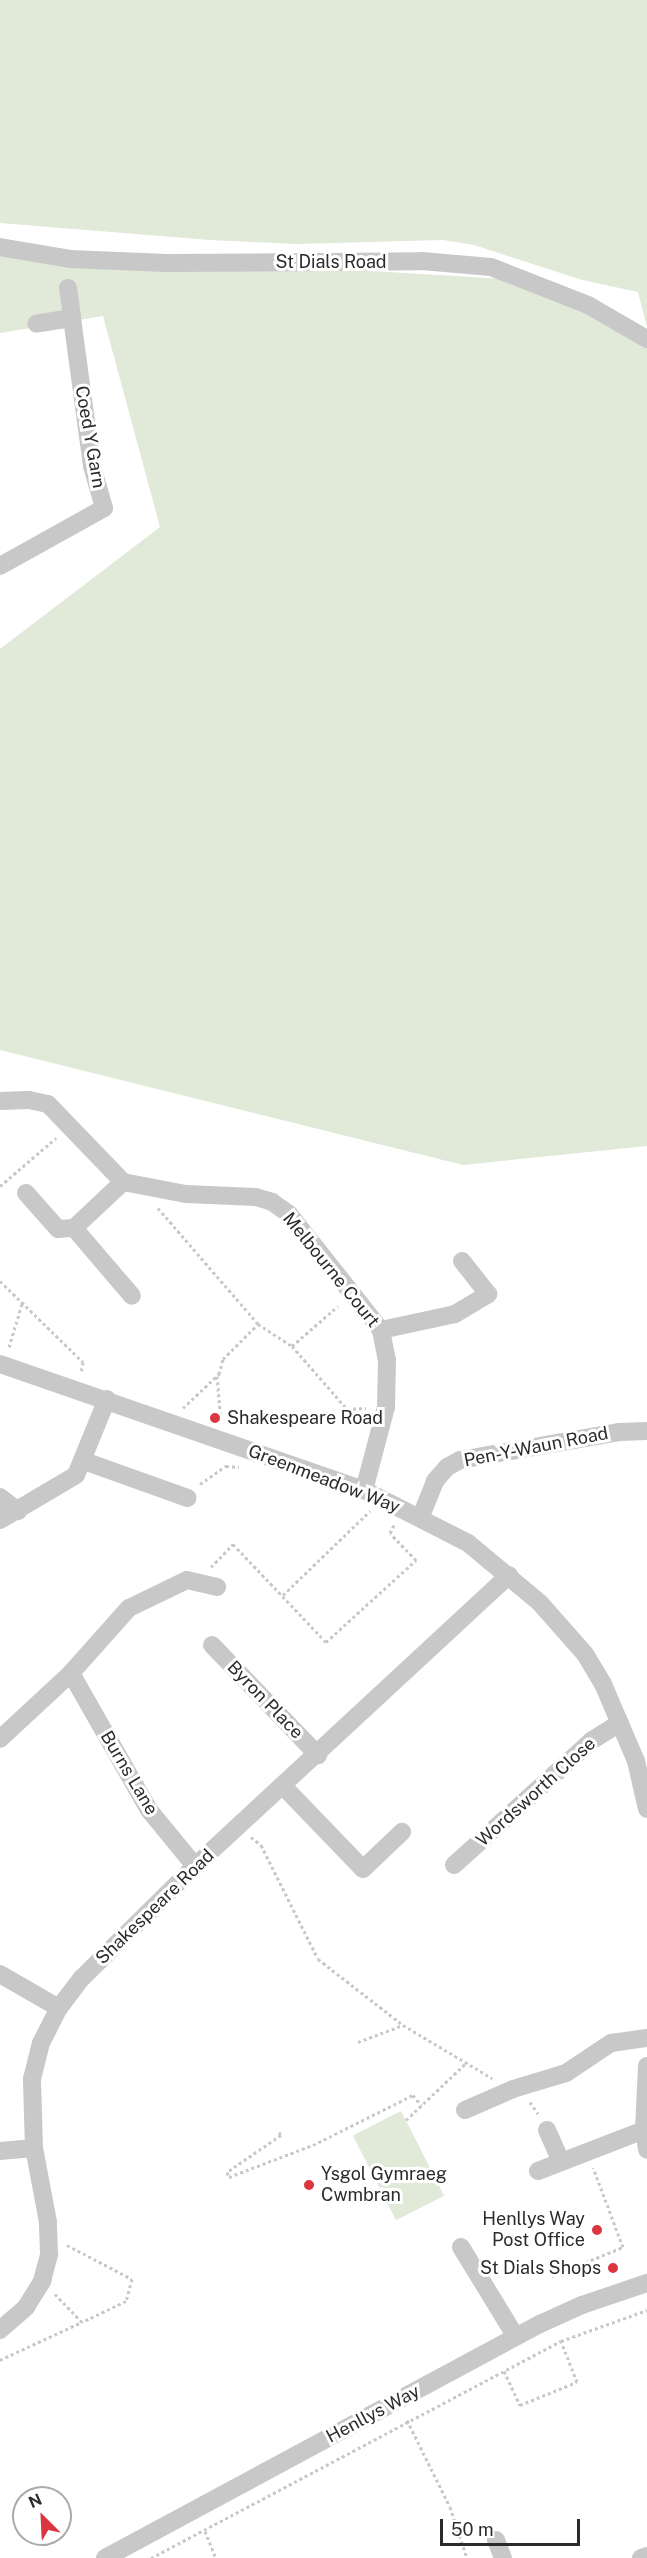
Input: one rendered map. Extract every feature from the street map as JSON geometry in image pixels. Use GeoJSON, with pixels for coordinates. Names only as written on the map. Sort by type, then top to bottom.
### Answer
{"type":"FeatureCollection","features":[{"type":"Feature","properties":{"kind":"street","name":"St Dials Road"},"geometry":{"type":"LineString","coordinates":[[0,247],[102,261],[422,261],[491,267],[588,305],[647,339]]}},
{"type":"Feature","properties":{"kind":"street","name":"Coed Y Garn"},"geometry":{"type":"LineString","coordinates":[[0,566],[104,508],[92,466],[68,288]]}},
{"type":"Feature","properties":{"kind":"street"},"geometry":{"type":"LineString","coordinates":[[36,324],[72,318]]}},
{"type":"Feature","properties":{"kind":"street"},"geometry":{"type":"LineString","coordinates":[[0,1101],[29,1100],[48,1104],[123,1182],[74,1227],[58,1229],[26,1193]]}},
{"type":"Feature","properties":{"kind":"street","name":"Melbourne Court"},"geometry":{"type":"LineString","coordinates":[[123,1182],[165,1192],[256,1197],[273,1202],[289,1214],[381,1330],[387,1360],[386,1407],[371,1500]]}},
{"type":"Feature","properties":{"kind":"street"},"geometry":{"type":"LineString","coordinates":[[74,1227],[132,1296]]}},
{"type":"Feature","properties":{"kind":"street"},"geometry":{"type":"LineString","coordinates":[[381,1330],[455,1314],[488,1294],[462,1261]]}},
{"type":"Feature","properties":{"kind":"street","name":"Greenmeadow Way"},"geometry":{"type":"LineString","coordinates":[[0,1364],[217,1438],[371,1500],[421,1516],[468,1543],[509,1575],[585,1654],[641,1759],[647,1809]]}},
{"type":"Feature","properties":{"kind":"street"},"geometry":{"type":"LineString","coordinates":[[0,1520],[60,1487],[75,1475],[84,1461],[107,1399]]}},
{"type":"Feature","properties":{"kind":"street","name":"Pen-Y-Waun Road"},"geometry":{"type":"LineString","coordinates":[[421,1516],[435,1481],[447,1467],[460,1460],[619,1432],[647,1431]]}},
{"type":"Feature","properties":{"kind":"street"},"geometry":{"type":"LineString","coordinates":[[84,1461],[187,1497]]}},
{"type":"Feature","properties":{"kind":"street"},"geometry":{"type":"LineString","coordinates":[[0,1497],[18,1511]]}},
{"type":"Feature","properties":{"kind":"street","name":"Shakespeare Road"},"geometry":{"type":"LineString","coordinates":[[0,2330],[26,2307],[42,2281],[49,2246],[34,2148],[32,2079],[41,2043],[59,2008],[82,1978],[195,1866],[318,1755],[509,1575]]}},
{"type":"Feature","properties":{"kind":"street"},"geometry":{"type":"LineString","coordinates":[[3,1736],[71,1673],[129,1608],[187,1580],[217,1587]]}},
{"type":"Feature","properties":{"kind":"street","name":"Byron Place"},"geometry":{"type":"LineString","coordinates":[[212,1645],[318,1755]]}},
{"type":"Feature","properties":{"kind":"street","name":"Burns Lane"},"geometry":{"type":"LineString","coordinates":[[71,1673],[149,1810],[195,1866]]}},
{"type":"Feature","properties":{"kind":"street","name":"Wordsworth Close"},"geometry":{"type":"LineString","coordinates":[[454,1865],[591,1741],[620,1723]]}},
{"type":"Feature","properties":{"kind":"street"},"geometry":{"type":"LineString","coordinates":[[283,1786],[363,1869],[402,1832]]}},
{"type":"Feature","properties":{"kind":"street"},"geometry":{"type":"LineString","coordinates":[[0,1974],[59,2008]]}},
{"type":"Feature","properties":{"kind":"street"},"geometry":{"type":"LineString","coordinates":[[465,2110],[523,2086],[567,2073],[611,2043],[647,2038]]}},
{"type":"Feature","properties":{"kind":"street"},"geometry":{"type":"LineString","coordinates":[[647,2066],[644,2130],[647,2150]]}},
{"type":"Feature","properties":{"kind":"street"},"geometry":{"type":"LineString","coordinates":[[547,2130],[561,2162]]}},
{"type":"Feature","properties":{"kind":"street"},"geometry":{"type":"LineString","coordinates":[[538,2171],[644,2130]]}},
{"type":"Feature","properties":{"kind":"street"},"geometry":{"type":"LineString","coordinates":[[0,2151],[34,2148]]}},
{"type":"Feature","properties":{"kind":"street"},"geometry":{"type":"LineString","coordinates":[[461,2247],[516,2337]]}},
{"type":"Feature","properties":{"kind":"street","name":"Henllys Way"},"geometry":{"type":"LineString","coordinates":[[105,2558],[516,2337],[582,2305],[647,2283]]}},
{"type":"Feature","properties":{"kind":"street"},"geometry":{"type":"LineString","coordinates":[[496,2540],[503,2558]]}},
{"type":"Feature","properties":{"kind":"street"},"geometry":{"type":"LineString","coordinates":[[640,2558],[647,2556]]}},
{"type":"Feature","properties":{"kind":"path"},"geometry":{"type":"LineString","coordinates":[[0,1186],[58,1136]]}},
{"type":"Feature","properties":{"kind":"path"},"geometry":{"type":"LineString","coordinates":[[153,1202],[258,1324],[292,1346],[347,1409],[386,1407]]}},
{"type":"Feature","properties":{"kind":"path"},"geometry":{"type":"LineString","coordinates":[[0,1281],[82,1362],[78,1389]]}},
{"type":"Feature","properties":{"kind":"path"},"geometry":{"type":"LineString","coordinates":[[292,1346],[352,1293]]}},
{"type":"Feature","properties":{"kind":"path"},"geometry":{"type":"LineString","coordinates":[[9,1347],[22,1304]]}},
{"type":"Feature","properties":{"kind":"path"},"geometry":{"type":"LineString","coordinates":[[175,1424],[185,1404],[216,1376],[223,1359],[258,1324]]}},
{"type":"Feature","properties":{"kind":"path"},"geometry":{"type":"LineString","coordinates":[[216,1376],[222,1415],[217,1438]]}},
{"type":"Feature","properties":{"kind":"path"},"geometry":{"type":"LineString","coordinates":[[187,1497],[226,1466],[250,1468]]}},
{"type":"Feature","properties":{"kind":"path"},"geometry":{"type":"LineString","coordinates":[[283,1594],[371,1500],[378,1516]]}},
{"type":"Feature","properties":{"kind":"path"},"geometry":{"type":"LineString","coordinates":[[198,1583],[233,1544],[283,1594],[326,1642],[416,1560],[390,1533],[396,1523],[387,1520]]}},
{"type":"Feature","properties":{"kind":"path"},"geometry":{"type":"LineString","coordinates":[[238,1827],[261,1845],[318,1959],[403,2025],[498,2082]]}},
{"type":"Feature","properties":{"kind":"path"},"geometry":{"type":"LineString","coordinates":[[358,2042],[403,2025]]}},
{"type":"Feature","properties":{"kind":"path"},"geometry":{"type":"LineString","coordinates":[[406,2120],[466,2063]]}},
{"type":"Feature","properties":{"kind":"path"},"geometry":{"type":"LineString","coordinates":[[523,2086],[547,2130]]}},
{"type":"Feature","properties":{"kind":"path"},"geometry":{"type":"LineString","coordinates":[[279,2132],[281,2135],[227,2172],[229,2177],[313,2145],[412,2095],[422,2105]]}},
{"type":"Feature","properties":{"kind":"path"},"geometry":{"type":"LineString","coordinates":[[552,2276],[623,2247],[586,2152]]}},
{"type":"Feature","properties":{"kind":"path"},"geometry":{"type":"LineString","coordinates":[[0,2360],[126,2301],[132,2279],[68,2245],[49,2246]]}},
{"type":"Feature","properties":{"kind":"path"},"geometry":{"type":"LineString","coordinates":[[42,2281],[82,2322]]}},
{"type":"Feature","properties":{"kind":"path"},"geometry":{"type":"LineString","coordinates":[[154,2557],[407,2420],[561,2341],[647,2310]]}},
{"type":"Feature","properties":{"kind":"path"},"geometry":{"type":"LineString","coordinates":[[504,2371],[520,2404],[577,2382],[561,2341]]}},
{"type":"Feature","properties":{"kind":"path"},"geometry":{"type":"LineString","coordinates":[[407,2420],[450,2507],[467,2558]]}},
{"type":"Feature","properties":{"kind":"path"},"geometry":{"type":"LineString","coordinates":[[205,2531],[216,2558]]}},
{"type":"Feature","properties":{"kind":"green space"},"geometry":{"type":"Polygon","coordinates":[[[0,0],[647,0],[647,327],[638,292],[582,280],[474,245],[443,240],[296,244],[210,240],[0,223],[0,0]]]}},
{"type":"Feature","properties":{"kind":"green space"},"geometry":{"type":"Polygon","coordinates":[[[0,256],[96,268],[372,271],[505,279],[552,296],[647,345],[647,1146],[463,1165],[0,1050],[0,649],[160,527],[103,316],[0,333],[0,256]]]}},
{"type":"Feature","properties":{"kind":"green space"},"geometry":{"type":"Polygon","coordinates":[[[401,2111],[444,2196],[396,2220],[353,2136],[401,2111]]]}},
{"type":"Feature","properties":{"kind":"place","name":"Shakespeare Road"},"geometry":{"type":"Point","coordinates":[215,1418]}},
{"type":"Feature","properties":{"kind":"place","name":"Ysgol Gymraeg Cwmbran"},"geometry":{"type":"Point","coordinates":[309,2185]}},
{"type":"Feature","properties":{"kind":"place","name":"Henllys Way Post Office"},"geometry":{"type":"Point","coordinates":[597,2230]}},
{"type":"Feature","properties":{"kind":"place","name":"St Dials Shops"},"geometry":{"type":"Point","coordinates":[613,2268]}}]}
